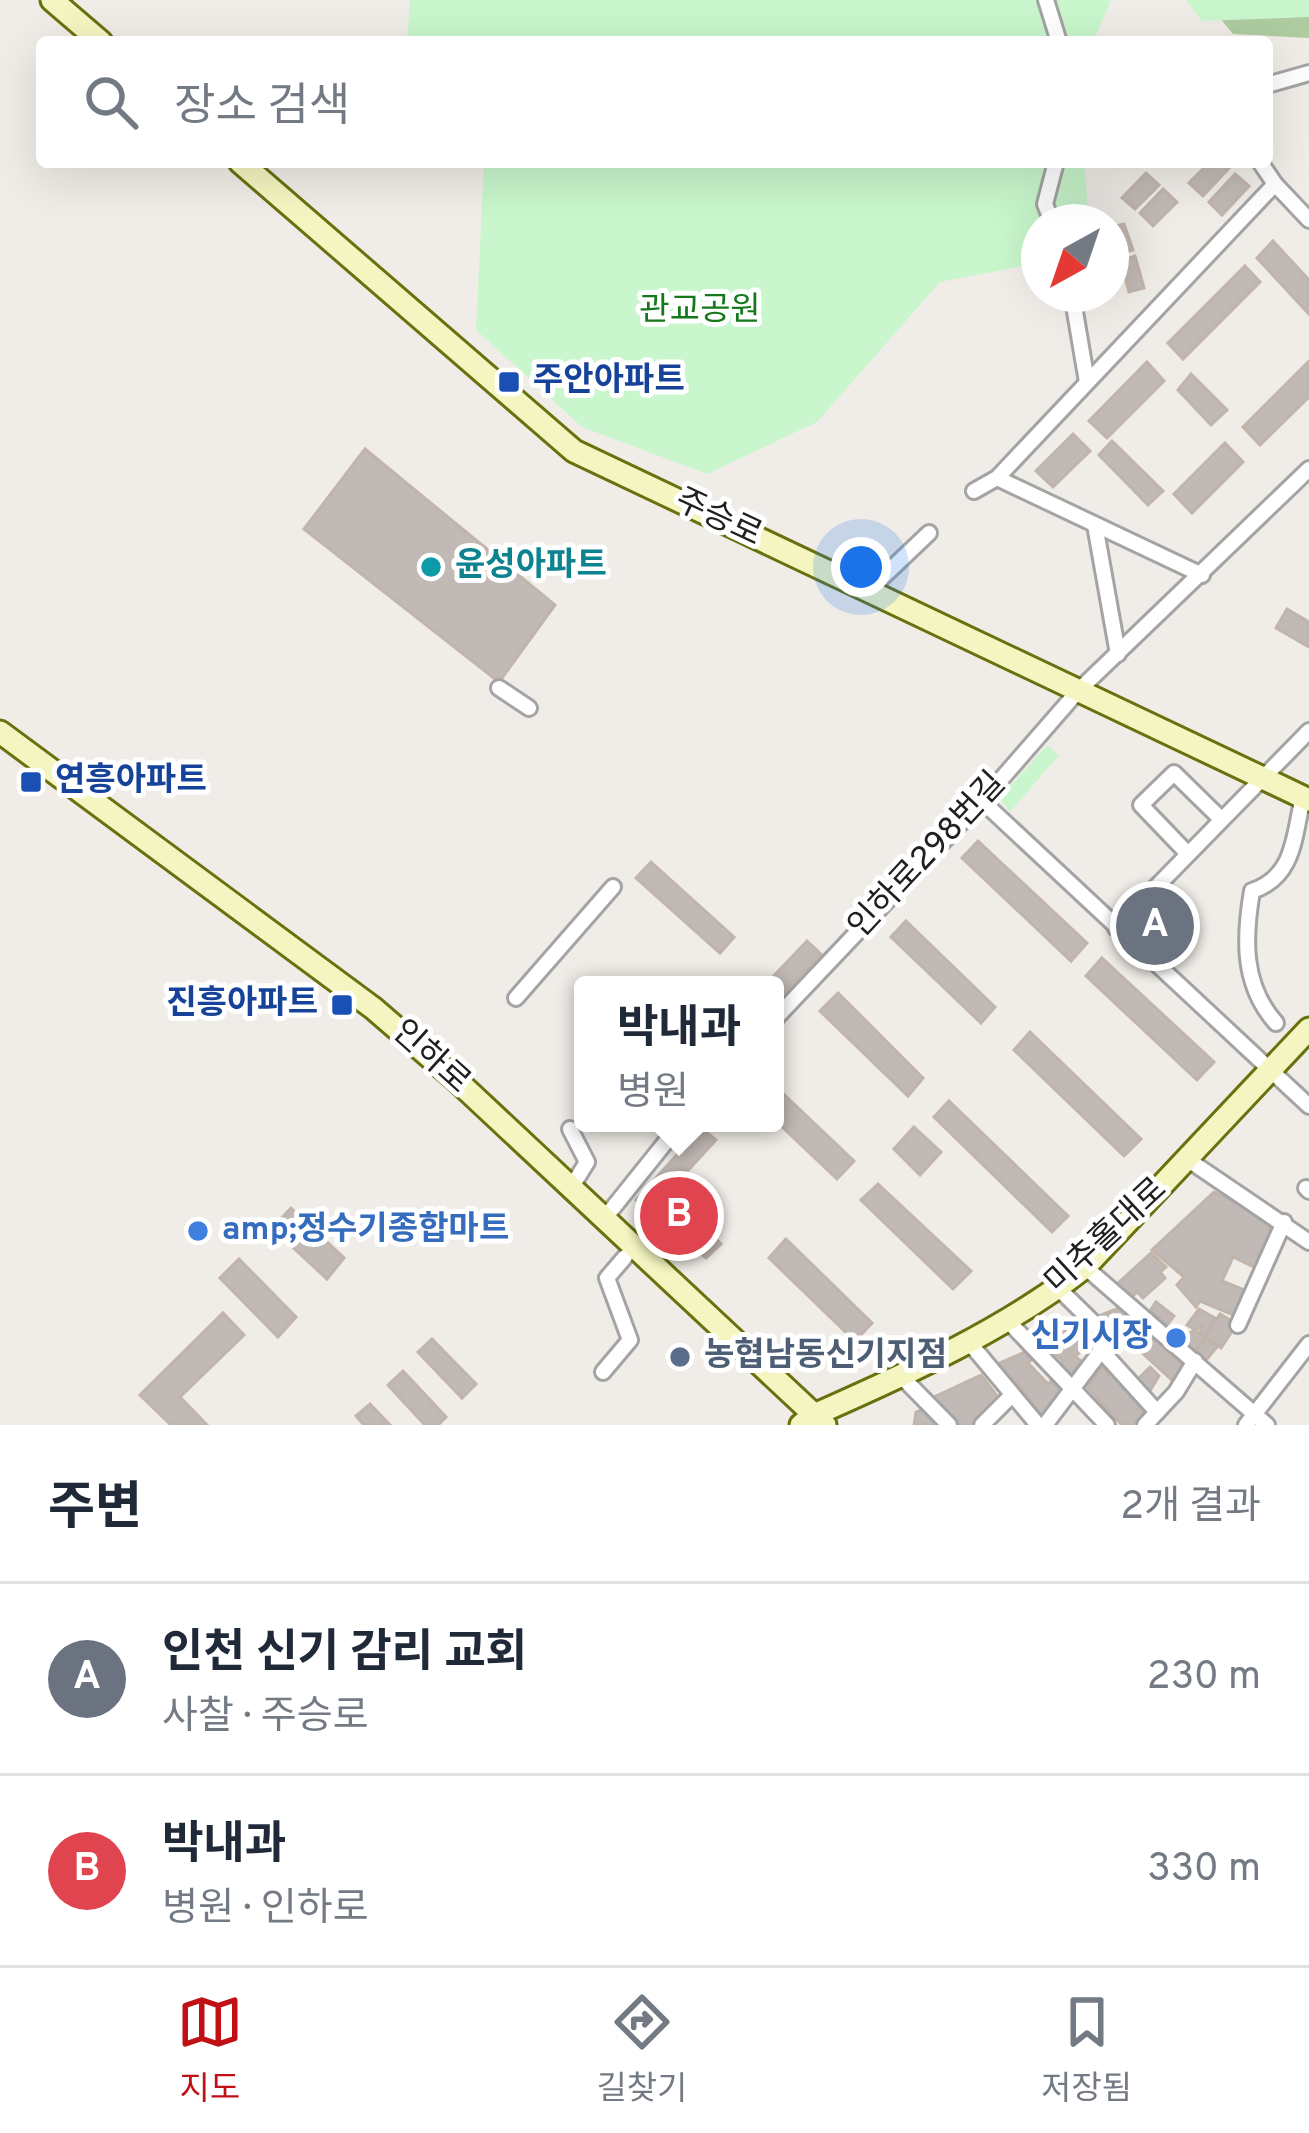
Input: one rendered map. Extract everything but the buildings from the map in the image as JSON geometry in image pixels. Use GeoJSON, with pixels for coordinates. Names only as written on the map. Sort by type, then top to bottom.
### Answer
{"type":"FeatureCollection","features":[{"type":"Feature","properties":{"kind":"main road"},"geometry":{"type":"LineString","coordinates":[[52,0],[94,36]]}},
{"type":"Feature","properties":{"kind":"main road","name":"주승로"},"geometry":{"type":"LineString","coordinates":[[247,168],[574,451],[1306,798]]}},
{"type":"Feature","properties":{"kind":"main road","name":"인하로"},"geometry":{"type":"LineString","coordinates":[[0,732],[373,1008],[604,1219],[813,1422]]}},
{"type":"Feature","properties":{"kind":"main road","name":"미추홀대로"},"geometry":{"type":"LineString","coordinates":[[813,1422],[1007,1320],[1085,1267],[1309,1029]]}},
{"type":"Feature","properties":{"kind":"street"},"geometry":{"type":"LineString","coordinates":[[1046,0],[1057,36]]}},
{"type":"Feature","properties":{"kind":"street"},"geometry":{"type":"LineString","coordinates":[[1273,83],[1309,73]]}},
{"type":"Feature","properties":{"kind":"street"},"geometry":{"type":"LineString","coordinates":[[1045,204],[1054,168]]}},
{"type":"Feature","properties":{"kind":"street"},"geometry":{"type":"LineString","coordinates":[[1264,168],[1309,220]]}},
{"type":"Feature","properties":{"kind":"street"},"geometry":{"type":"LineString","coordinates":[[974,491],[997,478],[1275,184]]}},
{"type":"Feature","properties":{"kind":"street"},"geometry":{"type":"LineString","coordinates":[[1075,312],[1087,382]]}},
{"type":"Feature","properties":{"kind":"street","name":"인하로298번길"},"geometry":{"type":"LineString","coordinates":[[784,1010],[982,801],[1078,691],[1309,469]]}},
{"type":"Feature","properties":{"kind":"street"},"geometry":{"type":"LineString","coordinates":[[997,478],[1202,575]]}},
{"type":"Feature","properties":{"kind":"street"},"geometry":{"type":"LineString","coordinates":[[1095,525],[1118,654]]}},
{"type":"Feature","properties":{"kind":"street"},"geometry":{"type":"LineString","coordinates":[[868,591],[929,533]]}},
{"type":"Feature","properties":{"kind":"street"},"geometry":{"type":"LineString","coordinates":[[499,688],[529,708]]}},
{"type":"Feature","properties":{"kind":"street"},"geometry":{"type":"LineString","coordinates":[[1116,928],[1309,731]]}},
{"type":"Feature","properties":{"kind":"street"},"geometry":{"type":"LineString","coordinates":[[1188,854],[1141,805],[1174,773],[1221,819]]}},
{"type":"Feature","properties":{"kind":"street"},"geometry":{"type":"LineString","coordinates":[[1276,1024],[1261,1006],[1244,937],[1252,891],[1269,886],[1291,861],[1306,798]]}},
{"type":"Feature","properties":{"kind":"street"},"geometry":{"type":"LineString","coordinates":[[982,801],[1309,1106]]}},
{"type":"Feature","properties":{"kind":"street"},"geometry":{"type":"LineString","coordinates":[[516,998],[614,887]]}},
{"type":"Feature","properties":{"kind":"street"},"geometry":{"type":"LineString","coordinates":[[570,1129],[587,1162],[571,1188]]}},
{"type":"Feature","properties":{"kind":"street"},"geometry":{"type":"LineString","coordinates":[[604,1219],[674,1132]]}},
{"type":"Feature","properties":{"kind":"street"},"geometry":{"type":"LineString","coordinates":[[1187,1160],[1309,1242]]}},
{"type":"Feature","properties":{"kind":"street"},"geometry":{"type":"LineString","coordinates":[[1238,1325],[1284,1222]]}},
{"type":"Feature","properties":{"kind":"street"},"geometry":{"type":"LineString","coordinates":[[603,1372],[630,1340],[607,1278],[625,1257]]}},
{"type":"Feature","properties":{"kind":"street","name":"미추홀대로"},"geometry":{"type":"LineString","coordinates":[[1085,1267],[1195,1361],[1250,1420],[1267,1425]]}},
{"type":"Feature","properties":{"kind":"street"},"geometry":{"type":"LineString","coordinates":[[968,1341],[1011,1396],[1042,1425],[1110,1339],[1058,1288]]}},
{"type":"Feature","properties":{"kind":"street"},"geometry":{"type":"LineString","coordinates":[[1007,1320],[1107,1425]]}},
{"type":"Feature","properties":{"kind":"street"},"geometry":{"type":"LineString","coordinates":[[1250,1420],[1309,1344]]}},
{"type":"Feature","properties":{"kind":"street"},"geometry":{"type":"LineString","coordinates":[[1100,1349],[1157,1412]]}},
{"type":"Feature","properties":{"kind":"street"},"geometry":{"type":"LineString","coordinates":[[1145,1425],[1195,1361]]}},
{"type":"Feature","properties":{"kind":"street"},"geometry":{"type":"LineString","coordinates":[[899,1375],[949,1425]]}},
{"type":"Feature","properties":{"kind":"street"},"geometry":{"type":"LineString","coordinates":[[982,1425],[1011,1396]]}},
{"type":"Feature","properties":{"kind":"green space"},"geometry":{"type":"Polygon","coordinates":[[[410,0],[1111,0],[1096,36],[407,36],[410,0]]]}},
{"type":"Feature","properties":{"kind":"green space"},"geometry":{"type":"Polygon","coordinates":[[[1186,0],[1309,0],[1309,17],[1202,21],[1186,0]]]}},
{"type":"Feature","properties":{"kind":"green space"},"geometry":{"type":"Polygon","coordinates":[[[1205,0],[1309,0],[1309,38],[1233,34],[1205,0]]]}},
{"type":"Feature","properties":{"kind":"green space","name":"관교공원"},"geometry":{"type":"Polygon","coordinates":[[[484,168],[1084,168],[1088,204],[1021,204],[1021,266],[940,282],[817,422],[707,474],[582,427],[476,330],[484,168]]]}},
{"type":"Feature","properties":{"kind":"green space"},"geometry":{"type":"Polygon","coordinates":[[[1047,745],[1059,755],[1010,812],[1000,798],[1047,745]]]}},
{"type":"Feature","properties":{"kind":"place","name":"주안아파트"},"geometry":{"type":"Point","coordinates":[509,382]}},
{"type":"Feature","properties":{"kind":"place","name":"윤성아파트"},"geometry":{"type":"Point","coordinates":[431,567]}},
{"type":"Feature","properties":{"kind":"place","name":"연흥아파트"},"geometry":{"type":"Point","coordinates":[31,782]}},
{"type":"Feature","properties":{"kind":"place","name":"인천 신기 감리 교회"},"geometry":{"type":"Point","coordinates":[1155,926]}},
{"type":"Feature","properties":{"kind":"place","name":"진흥아파트"},"geometry":{"type":"Point","coordinates":[342,1005]}},
{"type":"Feature","properties":{"kind":"place","name":"박내과"},"geometry":{"type":"Point","coordinates":[679,1216]}},
{"type":"Feature","properties":{"kind":"place","name":"amp;정수기종합마트"},"geometry":{"type":"Point","coordinates":[198,1231]}},
{"type":"Feature","properties":{"kind":"place","name":"신기시장"},"geometry":{"type":"Point","coordinates":[1176,1338]}},
{"type":"Feature","properties":{"kind":"place","name":"농협남동신기지점"},"geometry":{"type":"Point","coordinates":[680,1357]}}]}
